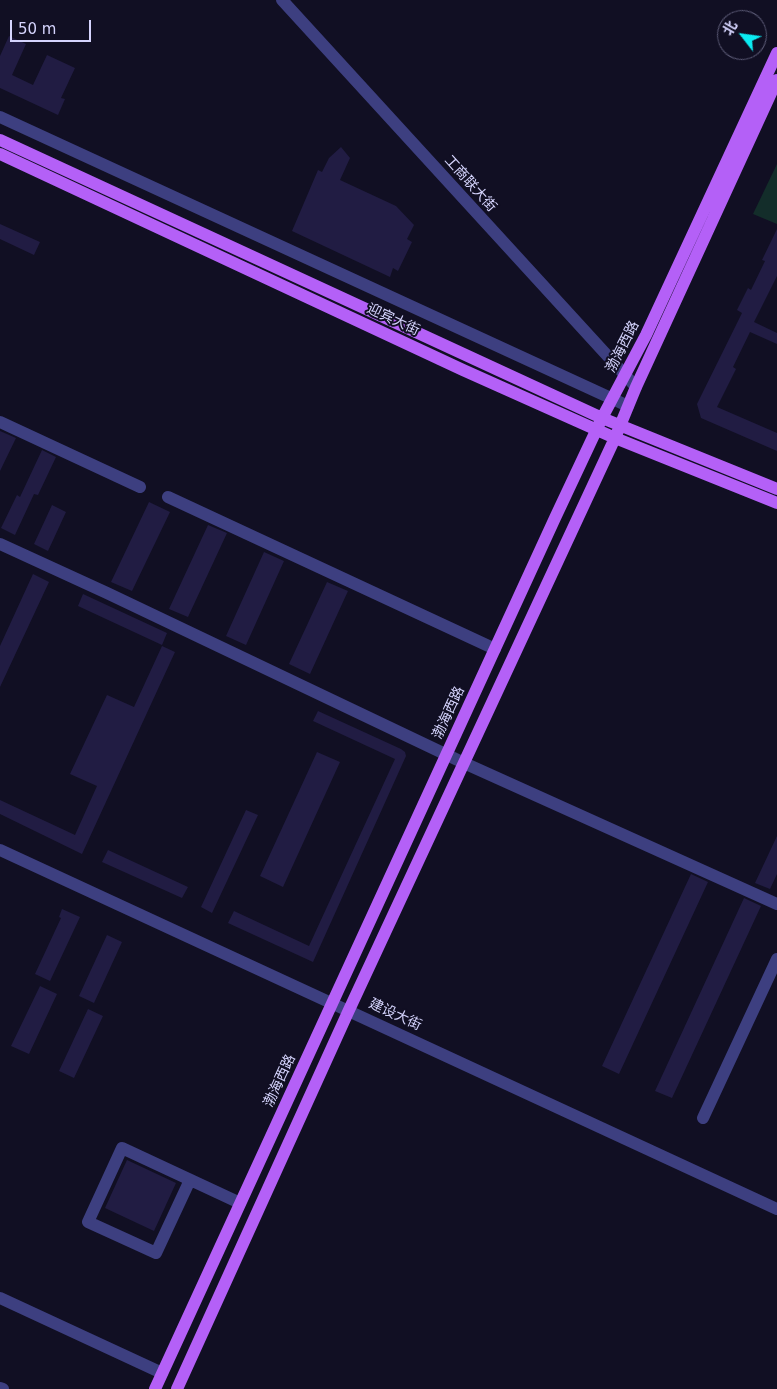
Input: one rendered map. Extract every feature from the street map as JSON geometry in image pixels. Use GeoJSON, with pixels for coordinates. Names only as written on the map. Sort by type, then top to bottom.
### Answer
{"type":"FeatureCollection","features":[{"type":"Feature","properties":{"kind":"main road","name":"渤海西路"},"geometry":{"type":"LineString","coordinates":[[155,1389],[599,424],[646,336],[777,53]]}},
{"type":"Feature","properties":{"kind":"main road","name":"渤海西路"},"geometry":{"type":"LineString","coordinates":[[177,1389],[349,1010],[615,438],[636,387],[777,80]]}},
{"type":"Feature","properties":{"kind":"main road","name":"迎宾大街"},"geometry":{"type":"LineString","coordinates":[[0,140],[599,424],[615,438],[777,503]]}},
{"type":"Feature","properties":{"kind":"main road","name":"迎宾大街"},"geometry":{"type":"LineString","coordinates":[[0,154],[463,370],[599,424],[620,425],[777,489]]}},
{"type":"Feature","properties":{"kind":"street","name":"工商联大街"},"geometry":{"type":"LineString","coordinates":[[282,0],[636,387]]}},
{"type":"Feature","properties":{"kind":"street"},"geometry":{"type":"LineString","coordinates":[[0,117],[628,406]]}},
{"type":"Feature","properties":{"kind":"street"},"geometry":{"type":"LineString","coordinates":[[0,422],[140,487]]}},
{"type":"Feature","properties":{"kind":"street"},"geometry":{"type":"LineString","coordinates":[[168,497],[495,649]]}},
{"type":"Feature","properties":{"kind":"street"},"geometry":{"type":"LineString","coordinates":[[0,544],[464,763],[777,904]]}},
{"type":"Feature","properties":{"kind":"street","name":"建设大街"},"geometry":{"type":"LineString","coordinates":[[0,850],[777,1209]]}},
{"type":"Feature","properties":{"kind":"street"},"geometry":{"type":"LineString","coordinates":[[703,1118],[777,959]]}},
{"type":"Feature","properties":{"kind":"street"},"geometry":{"type":"LineString","coordinates":[[190,1180],[156,1253],[88,1222],[122,1148],[240,1203]]}},
{"type":"Feature","properties":{"kind":"street"},"geometry":{"type":"LineString","coordinates":[[0,1298],[162,1373]]}},
{"type":"Feature","properties":{"kind":"green space"},"geometry":{"type":"Polygon","coordinates":[[[777,164],[777,224],[753,214],[777,164]]]}},
{"type":"Feature","properties":{"kind":"building"},"geometry":{"type":"Polygon","coordinates":[[[9,36],[26,44],[12,75],[33,85],[47,55],[75,68],[61,98],[65,99],[58,115],[0,88],[0,56],[9,36]]]}},
{"type":"Feature","properties":{"kind":"building"},"geometry":{"type":"Polygon","coordinates":[[[341,147],[350,158],[340,180],[396,206],[414,225],[407,239],[412,242],[398,271],[393,268],[390,277],[292,231],[318,170],[322,172],[329,158],[341,147]]]}},
{"type":"Feature","properties":{"kind":"building"},"geometry":{"type":"Polygon","coordinates":[[[0,224],[40,242],[34,255],[0,239],[0,224]]]}},
{"type":"Feature","properties":{"kind":"building"},"geometry":{"type":"Polygon","coordinates":[[[777,229],[777,276],[754,322],[777,333],[777,344],[750,332],[733,367],[736,369],[717,407],[777,433],[777,451],[701,418],[697,404],[742,313],[737,310],[748,288],[751,290],[765,261],[762,260],[777,229]]]}},
{"type":"Feature","properties":{"kind":"building"},"geometry":{"type":"Polygon","coordinates":[[[0,431],[16,438],[0,471],[0,431]]]}},
{"type":"Feature","properties":{"kind":"building"},"geometry":{"type":"Polygon","coordinates":[[[42,450],[56,457],[38,495],[34,494],[15,535],[1,528],[17,495],[20,497],[42,450]]]}},
{"type":"Feature","properties":{"kind":"building"},"geometry":{"type":"Polygon","coordinates":[[[149,502],[170,512],[132,591],[111,582],[149,502]]]}},
{"type":"Feature","properties":{"kind":"building"},"geometry":{"type":"Polygon","coordinates":[[[52,505],[66,512],[48,551],[34,544],[52,505]]]}},
{"type":"Feature","properties":{"kind":"building"},"geometry":{"type":"Polygon","coordinates":[[[208,525],[227,533],[188,617],[169,609],[208,525]]]}},
{"type":"Feature","properties":{"kind":"building"},"geometry":{"type":"Polygon","coordinates":[[[264,552],[284,561],[246,645],[226,636],[264,552]]]}},
{"type":"Feature","properties":{"kind":"building"},"geometry":{"type":"Polygon","coordinates":[[[33,574],[49,582],[0,687],[0,646],[33,574]]]}},
{"type":"Feature","properties":{"kind":"building"},"geometry":{"type":"Polygon","coordinates":[[[327,582],[348,591],[310,674],[289,664],[327,582]]]}},
{"type":"Feature","properties":{"kind":"building"},"geometry":{"type":"Polygon","coordinates":[[[83,594],[167,633],[162,645],[78,606],[83,594]]]}},
{"type":"Feature","properties":{"kind":"building"},"geometry":{"type":"Polygon","coordinates":[[[162,646],[175,652],[82,854],[0,814],[0,800],[75,835],[97,786],[70,774],[107,695],[134,707],[162,646]]]}},
{"type":"Feature","properties":{"kind":"building"},"geometry":{"type":"Polygon","coordinates":[[[318,711],[401,749],[405,752],[406,756],[313,962],[228,923],[234,911],[309,946],[395,759],[313,721],[318,711]]]}},
{"type":"Feature","properties":{"kind":"building"},"geometry":{"type":"Polygon","coordinates":[[[317,752],[340,762],[283,887],[260,876],[317,752]]]}},
{"type":"Feature","properties":{"kind":"building"},"geometry":{"type":"Polygon","coordinates":[[[246,810],[258,815],[212,913],[201,907],[246,810]]]}},
{"type":"Feature","properties":{"kind":"building"},"geometry":{"type":"Polygon","coordinates":[[[777,836],[777,874],[770,889],[755,883],[777,836]]]}},
{"type":"Feature","properties":{"kind":"building"},"geometry":{"type":"Polygon","coordinates":[[[108,850],[188,887],[182,898],[102,862],[108,850]]]}},
{"type":"Feature","properties":{"kind":"building"},"geometry":{"type":"Polygon","coordinates":[[[691,874],[708,882],[619,1074],[602,1066],[691,874]]]}},
{"type":"Feature","properties":{"kind":"building"},"geometry":{"type":"Polygon","coordinates":[[[744,898],[761,906],[672,1098],[655,1091],[744,898]]]}},
{"type":"Feature","properties":{"kind":"building"},"geometry":{"type":"Polygon","coordinates":[[[62,909],[80,917],[50,981],[35,974],[61,918],[59,917],[62,909]]]}},
{"type":"Feature","properties":{"kind":"building"},"geometry":{"type":"Polygon","coordinates":[[[107,935],[122,942],[94,1003],[79,996],[107,935]]]}},
{"type":"Feature","properties":{"kind":"building"},"geometry":{"type":"Polygon","coordinates":[[[40,986],[57,994],[29,1054],[11,1046],[40,986]]]}},
{"type":"Feature","properties":{"kind":"building"},"geometry":{"type":"Polygon","coordinates":[[[88,1009],[103,1016],[74,1078],[59,1071],[88,1009]]]}},
{"type":"Feature","properties":{"kind":"building"},"geometry":{"type":"Polygon","coordinates":[[[127,1160],[176,1183],[154,1231],[105,1208],[127,1160]]]}}]}
